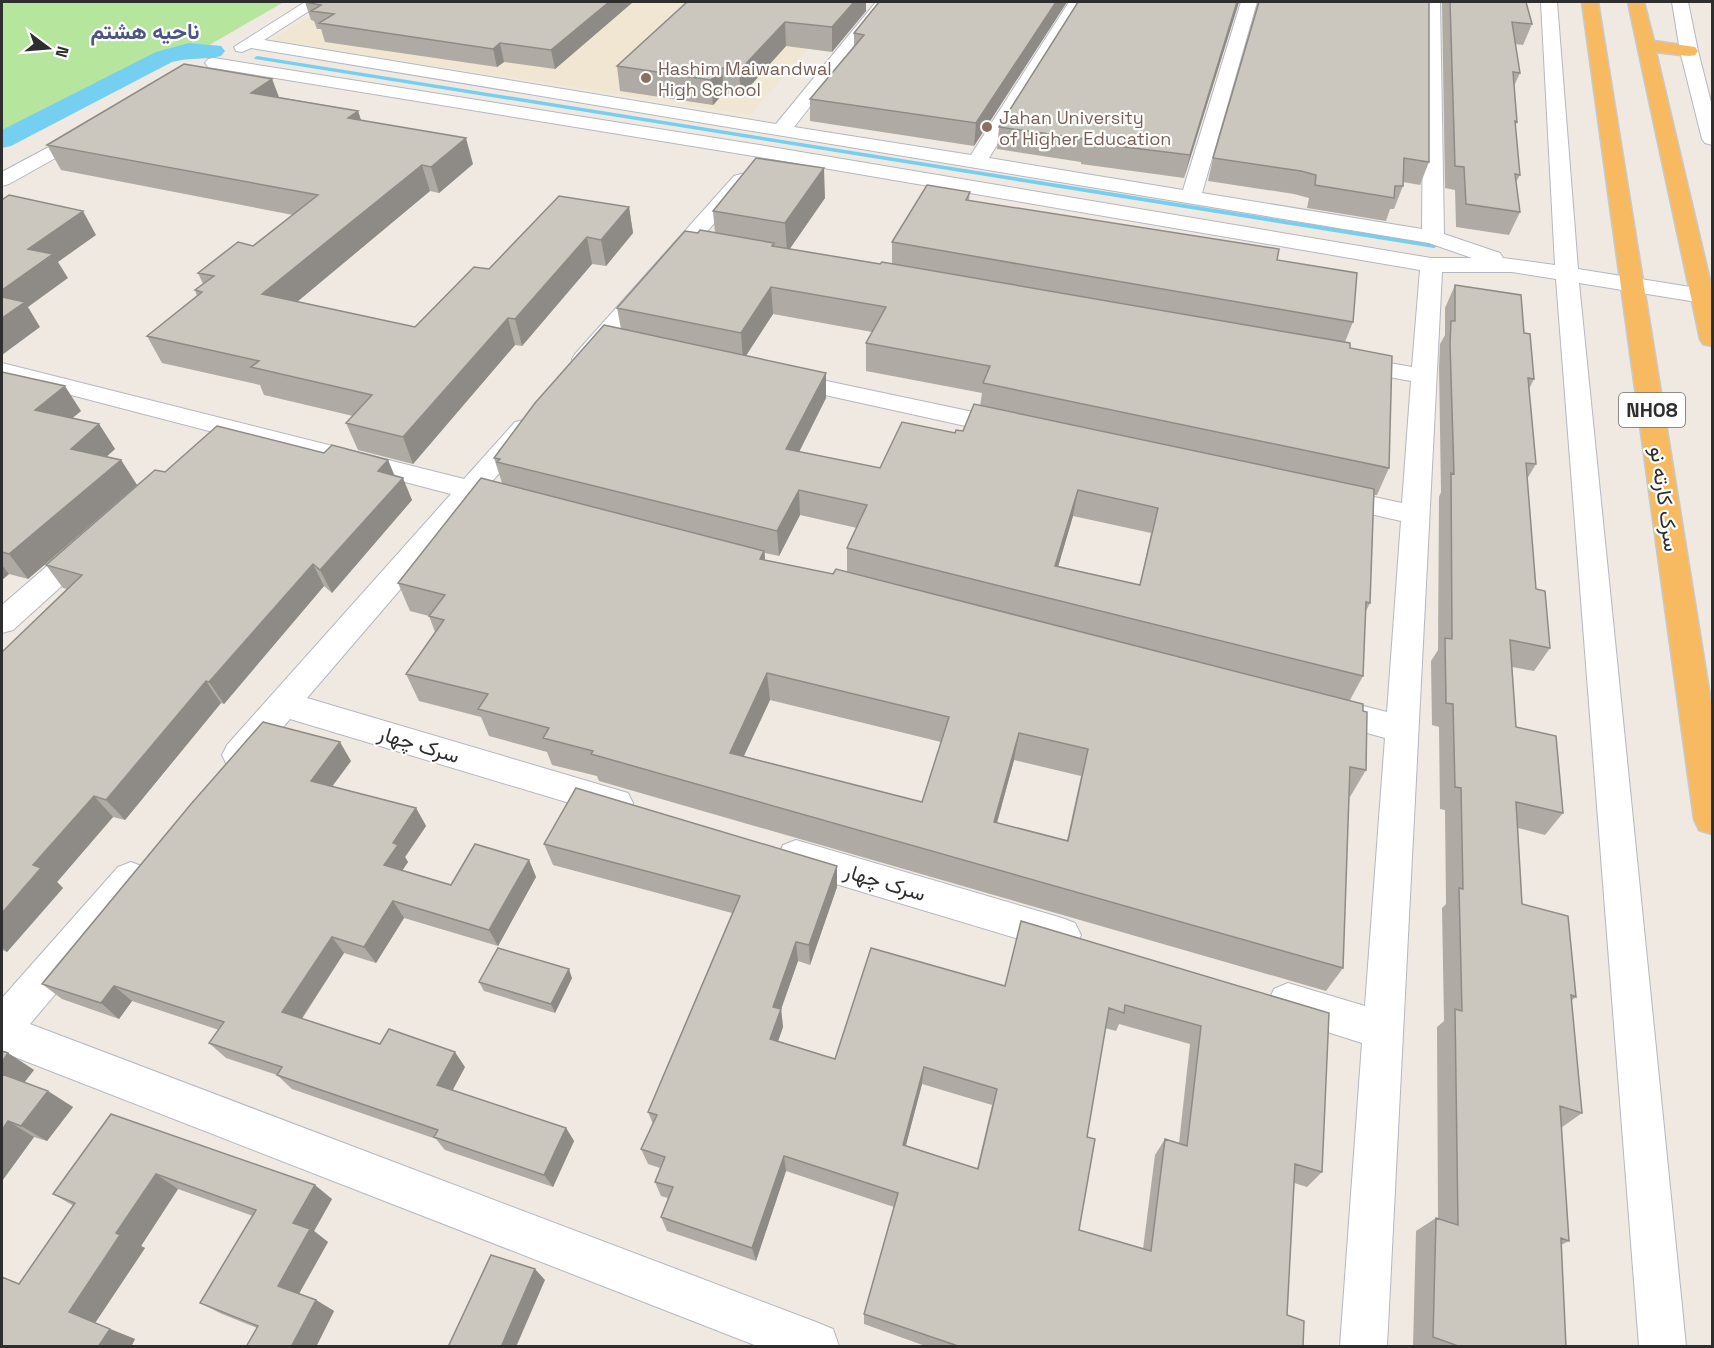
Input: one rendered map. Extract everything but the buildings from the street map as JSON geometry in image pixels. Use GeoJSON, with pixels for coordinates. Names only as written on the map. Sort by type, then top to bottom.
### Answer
{"type":"FeatureCollection","features":[{"type":"Feature","properties":{"kind":"highway","name":"سرک کارته نو"},"geometry":{"type":"LineString","coordinates":[[1590,2],[1713,819]]}},
{"type":"Feature","properties":{"kind":"highway"},"geometry":{"type":"LineString","coordinates":[[1636,2],[1713,339]]}},
{"type":"Feature","properties":{"kind":"highway"},"geometry":{"type":"LineString","coordinates":[[1644,45],[1689,51]]}},
{"type":"Feature","properties":{"kind":"street"},"geometry":{"type":"LineString","coordinates":[[315,2],[209,66],[773,141],[977,162],[1191,196],[1432,251],[1512,266]]}},
{"type":"Feature","properties":{"kind":"street"},"geometry":{"type":"LineString","coordinates":[[563,384],[613,342],[696,246],[773,141],[884,2]]}},
{"type":"Feature","properties":{"kind":"street"},"geometry":{"type":"LineString","coordinates":[[977,162],[1077,2]]}},
{"type":"Feature","properties":{"kind":"street"},"geometry":{"type":"LineString","coordinates":[[1191,196],[1249,2]]}},
{"type":"Feature","properties":{"kind":"street"},"geometry":{"type":"LineString","coordinates":[[1363,1347],[1432,251],[1432,2]]}},
{"type":"Feature","properties":{"kind":"street"},"geometry":{"type":"LineString","coordinates":[[1549,2],[1567,274],[1663,1347]]}},
{"type":"Feature","properties":{"kind":"street"},"geometry":{"type":"LineString","coordinates":[[1680,2],[1689,51],[1713,139]]}},
{"type":"Feature","properties":{"kind":"street"},"geometry":{"type":"LineString","coordinates":[[249,43],[773,141],[1512,266],[1703,296]]}},
{"type":"Feature","properties":{"kind":"street"},"geometry":{"type":"LineString","coordinates":[[2,180],[103,124]]}},
{"type":"Feature","properties":{"kind":"street"},"geometry":{"type":"LineString","coordinates":[[1330,359],[1424,376]]}},
{"type":"Feature","properties":{"kind":"street"},"geometry":{"type":"LineString","coordinates":[[764,375],[1032,432]]}},
{"type":"Feature","properties":{"kind":"street"},"geometry":{"type":"LineString","coordinates":[[9,378],[224,426],[539,507]]}},
{"type":"Feature","properties":{"kind":"street"},"geometry":{"type":"LineString","coordinates":[[220,776],[539,410]]}},
{"type":"Feature","properties":{"kind":"street"},"geometry":{"type":"LineString","coordinates":[[197,450],[224,426]]}},
{"type":"Feature","properties":{"kind":"street"},"geometry":{"type":"LineString","coordinates":[[1311,493],[1415,515]]}},
{"type":"Feature","properties":{"kind":"street"},"geometry":{"type":"LineString","coordinates":[[2,622],[108,528]]}},
{"type":"Feature","properties":{"kind":"street"},"geometry":{"type":"LineString","coordinates":[[1298,703],[1402,729]]}},
{"type":"Feature","properties":{"kind":"street","name":"سرک چهار"},"geometry":{"type":"LineString","coordinates":[[283,704],[650,813]]}},
{"type":"Feature","properties":{"kind":"street","name":"سرک چهار"},"geometry":{"type":"LineString","coordinates":[[764,846],[1096,945]]}},
{"type":"Feature","properties":{"kind":"street"},"geometry":{"type":"LineString","coordinates":[[2,1027],[150,857]]}},
{"type":"Feature","properties":{"kind":"street"},"geometry":{"type":"LineString","coordinates":[[1257,993],[1383,1030]]}},
{"type":"Feature","properties":{"kind":"street"},"geometry":{"type":"LineString","coordinates":[[2,1033],[816,1347]]}},
{"type":"Feature","properties":{"kind":"shaded area","name":"Hashim Maiwandwal High School"},"geometry":{"type":"Polygon","coordinates":[[[334,2],[848,2],[750,115],[270,40],[334,2]]]}},
{"type":"Feature","properties":{"kind":"green space"},"geometry":{"type":"Polygon","coordinates":[[[2,2],[284,2],[204,48],[182,46],[161,52],[2,135],[2,2]]]}},
{"type":"Feature","properties":{"kind":"waterway"},"geometry":{"type":"LineString","coordinates":[[2,140],[164,57],[189,50],[213,51]]}},
{"type":"Feature","properties":{"kind":"waterway"},"geometry":{"type":"LineString","coordinates":[[257,58],[1434,246]]}},
{"type":"Feature","properties":{"kind":"place","name":"Hashim Maiwandwal High School"},"geometry":{"type":"Point","coordinates":[646,78]}},
{"type":"Feature","properties":{"kind":"place","name":"Jahan University of Higher Education"},"geometry":{"type":"Point","coordinates":[987,127]}},
{"type":"Feature","properties":{"kind":"district","name":"ناحیه هشتم"},"geometry":{"type":"Point","coordinates":[145,31]}}]}
